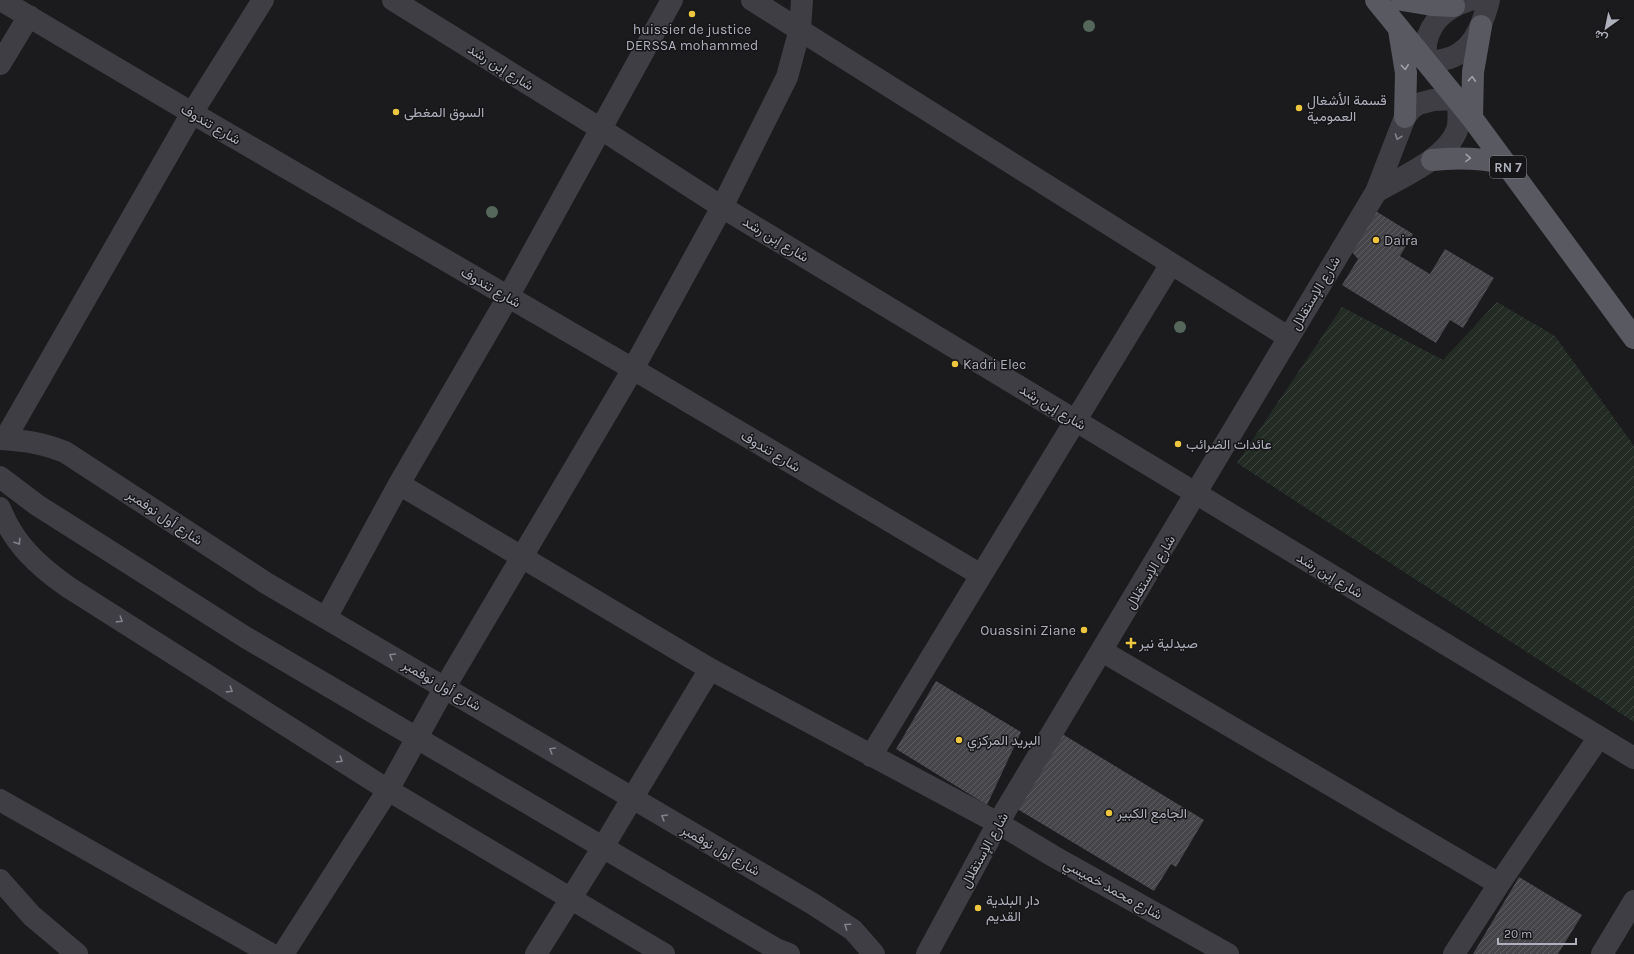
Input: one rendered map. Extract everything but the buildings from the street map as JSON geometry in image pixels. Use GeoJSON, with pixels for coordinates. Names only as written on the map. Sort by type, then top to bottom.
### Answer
{"type":"FeatureCollection","features":[{"type":"Feature","properties":{"kind":"main road","name":"RN 7"},"geometry":{"type":"LineString","coordinates":[[1376,0],[1458,99],[1634,338]]}},
{"type":"Feature","properties":{"kind":"main road"},"geometry":{"type":"LineString","coordinates":[[1402,0],[1432,5],[1462,3]]}},
{"type":"Feature","properties":{"kind":"main road"},"geometry":{"type":"LineString","coordinates":[[1472,118],[1473,72],[1481,26]]}},
{"type":"Feature","properties":{"kind":"main road"},"geometry":{"type":"LineString","coordinates":[[1399,29],[1406,73],[1405,117]]}},
{"type":"Feature","properties":{"kind":"main road"},"geometry":{"type":"LineString","coordinates":[[1432,160],[1456,157],[1481,158],[1505,163]]}},
{"type":"Feature","properties":{"kind":"street","name":"شارع تندوف"},"geometry":{"type":"LineString","coordinates":[[1,0],[192,113],[633,369],[981,575]]}},
{"type":"Feature","properties":{"kind":"street"},"geometry":{"type":"LineString","coordinates":[[2,439],[192,113],[263,0]]}},
{"type":"Feature","properties":{"kind":"street","name":"شارع إبن رشد"},"geometry":{"type":"LineString","coordinates":[[393,0],[722,206],[1634,758]]}},
{"type":"Feature","properties":{"kind":"street"},"geometry":{"type":"LineString","coordinates":[[326,618],[399,484],[508,297],[672,0]]}},
{"type":"Feature","properties":{"kind":"street"},"geometry":{"type":"LineString","coordinates":[[752,0],[1288,337]]}},
{"type":"Feature","properties":{"kind":"street"},"geometry":{"type":"LineString","coordinates":[[283,954],[388,790],[445,687],[633,369],[722,206],[786,77],[800,29],[802,0]]}},
{"type":"Feature","properties":{"kind":"street"},"geometry":{"type":"LineString","coordinates":[[1462,3],[1437,19],[1430,28],[1424,50],[1426,61],[1444,59],[1462,53],[1471,43],[1481,26],[1489,0]]}},
{"type":"Feature","properties":{"kind":"street"},"geometry":{"type":"LineString","coordinates":[[0,64],[29,16]]}},
{"type":"Feature","properties":{"kind":"street"},"geometry":{"type":"LineString","coordinates":[[1376,192],[1432,160],[1450,143],[1457,128],[1458,99],[1433,100],[1418,104],[1405,117]]}},
{"type":"Feature","properties":{"kind":"street","name":"شارع الإستقلال"},"geometry":{"type":"LineString","coordinates":[[927,954],[998,823],[1197,494],[1288,337],[1376,192],[1405,117]]}},
{"type":"Feature","properties":{"kind":"street"},"geometry":{"type":"LineString","coordinates":[[871,756],[1171,264]]}},
{"type":"Feature","properties":{"kind":"street","name":"شارع أول نوفمبر"},"geometry":{"type":"LineString","coordinates":[[2,439],[26,440],[46,444],[65,452],[266,583],[842,922],[862,939],[874,954]]}},
{"type":"Feature","properties":{"kind":"street"},"geometry":{"type":"LineString","coordinates":[[0,477],[37,505],[244,637],[782,952]]}},
{"type":"Feature","properties":{"kind":"street","name":"شارع محمد خميسي"},"geometry":{"type":"LineString","coordinates":[[399,484],[710,669],[998,823],[1053,856],[1228,954]]}},
{"type":"Feature","properties":{"kind":"street"},"geometry":{"type":"LineString","coordinates":[[0,494],[37,505]]}},
{"type":"Feature","properties":{"kind":"street"},"geometry":{"type":"LineString","coordinates":[[0,508],[6,523],[22,548],[44,570],[68,587],[388,790],[664,954]]}},
{"type":"Feature","properties":{"kind":"street"},"geometry":{"type":"LineString","coordinates":[[1102,652],[1499,884]]}},
{"type":"Feature","properties":{"kind":"street"},"geometry":{"type":"LineString","coordinates":[[536,954],[603,847],[631,798],[710,669]]}},
{"type":"Feature","properties":{"kind":"street"},"geometry":{"type":"LineString","coordinates":[[1454,954],[1499,884],[1599,737]]}},
{"type":"Feature","properties":{"kind":"street"},"geometry":{"type":"LineString","coordinates":[[0,800],[271,954]]}},
{"type":"Feature","properties":{"kind":"street"},"geometry":{"type":"LineString","coordinates":[[0,880],[32,916],[77,954]]}},
{"type":"Feature","properties":{"kind":"street"},"geometry":{"type":"LineString","coordinates":[[1606,953],[1634,901]]}},
{"type":"Feature","properties":{"kind":"shaded area"},"geometry":{"type":"Polygon","coordinates":[[[1497,302],[1555,336],[1634,446],[1634,722],[1237,463],[1342,307],[1443,360],[1497,302]]]}},
{"type":"Feature","properties":{"kind":"place","name":"huissier de justice DERSSA mohammed"},"geometry":{"type":"Point","coordinates":[692,14]}},
{"type":"Feature","properties":{"kind":"place","name":"قسمة الأشغال العمومية"},"geometry":{"type":"Point","coordinates":[1299,108]}},
{"type":"Feature","properties":{"kind":"place","name":"السوق المغطى"},"geometry":{"type":"Point","coordinates":[396,112]}},
{"type":"Feature","properties":{"kind":"place","name":"Daira"},"geometry":{"type":"Point","coordinates":[1376,240]}},
{"type":"Feature","properties":{"kind":"place","name":"Kadri Elec"},"geometry":{"type":"Point","coordinates":[955,364]}},
{"type":"Feature","properties":{"kind":"place","name":"عائدات الضرائب"},"geometry":{"type":"Point","coordinates":[1178,444]}},
{"type":"Feature","properties":{"kind":"place","name":"Ouassini Ziane"},"geometry":{"type":"Point","coordinates":[1084,630]}},
{"type":"Feature","properties":{"kind":"place","name":"صيدلية نير"},"geometry":{"type":"Point","coordinates":[1131,643]}},
{"type":"Feature","properties":{"kind":"place","name":"البريد المركزي"},"geometry":{"type":"Point","coordinates":[959,740]}},
{"type":"Feature","properties":{"kind":"place","name":"الجامع الكبير"},"geometry":{"type":"Point","coordinates":[1109,813]}},
{"type":"Feature","properties":{"kind":"place","name":"دار البلدية القديم"},"geometry":{"type":"Point","coordinates":[978,908]}}]}
